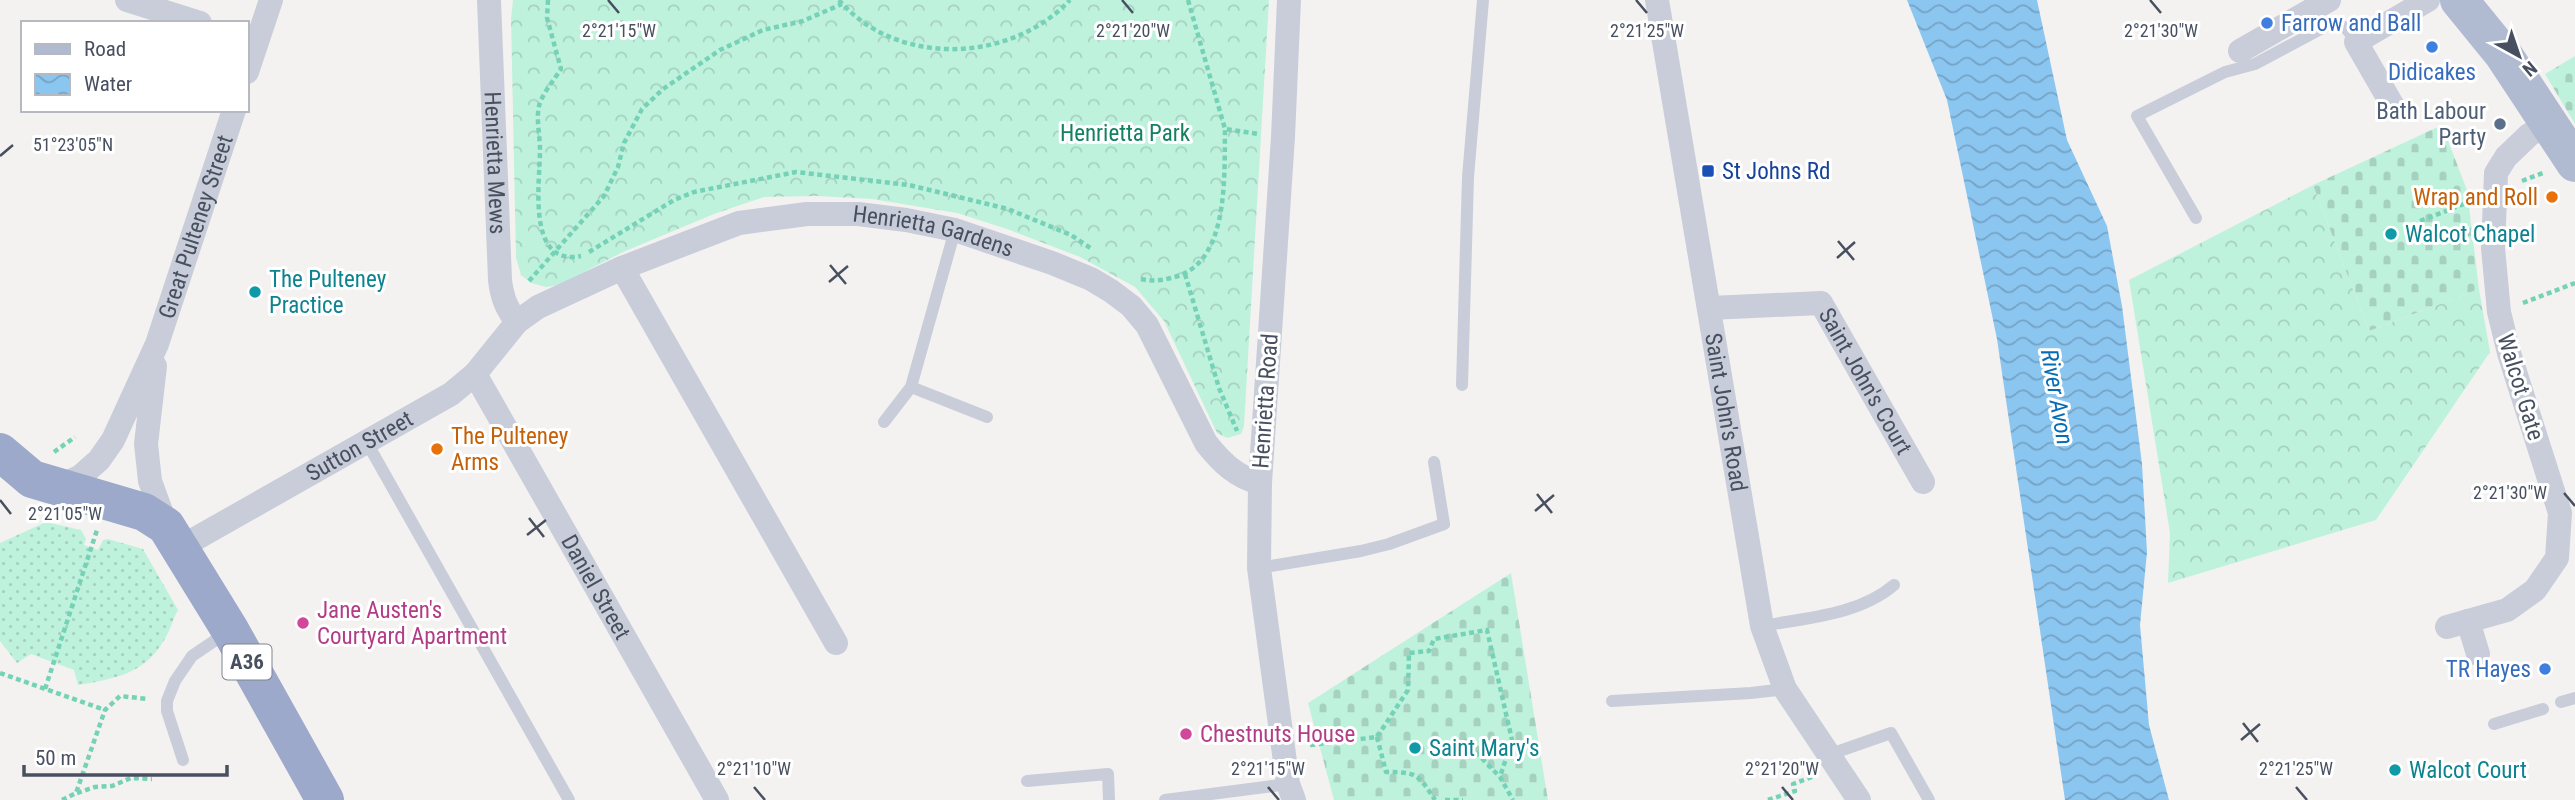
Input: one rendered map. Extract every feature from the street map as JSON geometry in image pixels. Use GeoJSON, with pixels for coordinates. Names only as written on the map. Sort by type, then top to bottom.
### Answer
{"type":"FeatureCollection","features":[{"type":"Feature","properties":{"kind":"highway"},"geometry":{"type":"LineString","coordinates":[[0,452],[45,483],[144,512],[173,536]]}},
{"type":"Feature","properties":{"kind":"highway","name":"A36"},"geometry":{"type":"LineString","coordinates":[[173,536],[230,630],[325,800]]}},
{"type":"Feature","properties":{"kind":"main road"},"geometry":{"type":"LineString","coordinates":[[2459,0],[2503,54],[2575,163]]}},
{"type":"Feature","properties":{"kind":"street"},"geometry":{"type":"LineString","coordinates":[[127,0],[194,21]]}},
{"type":"Feature","properties":{"kind":"street"},"geometry":{"type":"LineString","coordinates":[[248,65],[252,39],[271,0]]}},
{"type":"Feature","properties":{"kind":"street","name":"Henrietta Mews"},"geometry":{"type":"LineString","coordinates":[[489,0],[500,280],[502,297],[512,316]]}},
{"type":"Feature","properties":{"kind":"street","name":"Henrietta Road"},"geometry":{"type":"LineString","coordinates":[[1289,0],[1283,137],[1259,483],[1259,568],[1291,792]]}},
{"type":"Feature","properties":{"kind":"street","name":"Saint John's Road"},"geometry":{"type":"LineString","coordinates":[[1657,0],[1762,626],[1785,689],[1860,800]]}},
{"type":"Feature","properties":{"kind":"street"},"geometry":{"type":"LineString","coordinates":[[2240,51],[2329,0]]}},
{"type":"Feature","properties":{"kind":"street"},"geometry":{"type":"LineString","coordinates":[[2395,108],[2356,42],[2428,0]]}},
{"type":"Feature","properties":{"kind":"street","name":"Great Pulteney Street"},"geometry":{"type":"LineString","coordinates":[[45,483],[82,476],[99,460],[113,440],[157,344],[233,112]]}},
{"type":"Feature","properties":{"kind":"street","name":"Walcot Gate"},"geometry":{"type":"LineString","coordinates":[[2478,654],[2457,624],[2507,610],[2535,590],[2557,558],[2560,513],[2509,353],[2500,312],[2493,248],[2496,173],[2507,157],[2529,135],[2549,123]]}},
{"type":"Feature","properties":{"kind":"street","name":"Henrietta Gardens"},"geometry":{"type":"LineString","coordinates":[[512,316],[538,307],[622,268],[739,223],[769,217],[858,214],[955,230],[1091,279],[1131,306],[1147,325],[1206,443],[1232,471],[1244,479],[1259,483]]}},
{"type":"Feature","properties":{"kind":"street"},"geometry":{"type":"LineString","coordinates":[[622,268],[836,643]]}},
{"type":"Feature","properties":{"kind":"street","name":"Saint John's Court"},"geometry":{"type":"LineString","coordinates":[[1710,308],[1821,303],[1923,482]]}},
{"type":"Feature","properties":{"kind":"street","name":"Sutton Street"},"geometry":{"type":"LineString","coordinates":[[173,536],[366,441],[451,394],[475,374],[512,316]]}},
{"type":"Feature","properties":{"kind":"street","name":"Great Pulteney Street"},"geometry":{"type":"LineString","coordinates":[[157,344],[146,444],[150,481],[173,536]]}},
{"type":"Feature","properties":{"kind":"street","name":"Daniel Street"},"geometry":{"type":"LineString","coordinates":[[475,374],[717,800]]}},
{"type":"Feature","properties":{"kind":"lane"},"geometry":{"type":"LineString","coordinates":[[1462,385],[1468,177],[1483,0]]}},
{"type":"Feature","properties":{"kind":"lane"},"geometry":{"type":"LineString","coordinates":[[2196,218],[2137,117],[2225,72],[2255,64],[2330,24],[2340,23],[2347,28],[2356,42]]}},
{"type":"Feature","properties":{"kind":"lane"},"geometry":{"type":"LineString","coordinates":[[884,422],[911,387],[955,230]]}},
{"type":"Feature","properties":{"kind":"lane"},"geometry":{"type":"LineString","coordinates":[[911,387],[987,417]]}},
{"type":"Feature","properties":{"kind":"lane"},"geometry":{"type":"LineString","coordinates":[[366,441],[569,800]]}},
{"type":"Feature","properties":{"kind":"lane"},"geometry":{"type":"LineString","coordinates":[[1259,568],[1361,551],[1444,524],[1434,462]]}},
{"type":"Feature","properties":{"kind":"lane"},"geometry":{"type":"LineString","coordinates":[[1762,626],[1858,606],[1885,593],[1894,585]]}},
{"type":"Feature","properties":{"kind":"lane"},"geometry":{"type":"LineString","coordinates":[[183,760],[167,710],[167,701],[175,681],[192,656],[230,630]]}},
{"type":"Feature","properties":{"kind":"lane"},"geometry":{"type":"LineString","coordinates":[[1612,701],[1785,689]]}},
{"type":"Feature","properties":{"kind":"lane"},"geometry":{"type":"LineString","coordinates":[[2561,702],[2575,698]]}},
{"type":"Feature","properties":{"kind":"lane"},"geometry":{"type":"LineString","coordinates":[[2494,724],[2543,709]]}},
{"type":"Feature","properties":{"kind":"lane"},"geometry":{"type":"LineString","coordinates":[[1828,755],[1891,733],[1929,800]]}},
{"type":"Feature","properties":{"kind":"lane"},"geometry":{"type":"LineString","coordinates":[[1027,781],[1108,774],[1109,800]]}},
{"type":"Feature","properties":{"kind":"lane"},"geometry":{"type":"LineString","coordinates":[[1165,800],[1291,792]]}},
{"type":"Feature","properties":{"kind":"path"},"geometry":{"type":"LineString","coordinates":[[512,316],[524,287],[604,195],[618,167],[624,143],[642,109],[663,89],[720,50],[763,30],[803,21],[841,2],[874,28],[906,43],[943,49],[974,48],[1000,43],[1025,33],[1070,0]]}},
{"type":"Feature","properties":{"kind":"path"},"geometry":{"type":"LineString","coordinates":[[1188,0],[1226,129],[1283,137]]}},
{"type":"Feature","properties":{"kind":"path"},"geometry":{"type":"LineString","coordinates":[[2420,221],[2494,192]]}},
{"type":"Feature","properties":{"kind":"path"},"geometry":{"type":"LineString","coordinates":[[1185,274],[1219,388],[1239,436]]}},
{"type":"Feature","properties":{"kind":"path"},"geometry":{"type":"LineString","coordinates":[[2500,312],[2575,283]]}},
{"type":"Feature","properties":{"kind":"path"},"geometry":{"type":"LineString","coordinates":[[45,483],[49,455],[75,437]]}},
{"type":"Feature","properties":{"kind":"path"},"geometry":{"type":"LineString","coordinates":[[45,689],[97,528],[87,525]]}},
{"type":"Feature","properties":{"kind":"path"},"geometry":{"type":"LineString","coordinates":[[1435,800],[1422,780],[1410,772],[1386,772],[1377,737],[1408,690],[1409,653],[1430,651],[1434,639],[1487,630],[1512,740],[1500,777]]}},
{"type":"Feature","properties":{"kind":"path"},"geometry":{"type":"LineString","coordinates":[[0,673],[104,710]]}},
{"type":"Feature","properties":{"kind":"path"},"geometry":{"type":"LineString","coordinates":[[76,793],[104,710],[120,696],[167,701]]}},
{"type":"Feature","properties":{"kind":"path"},"geometry":{"type":"LineString","coordinates":[[1310,745],[1377,737]]}},
{"type":"Feature","properties":{"kind":"path"},"geometry":{"type":"LineString","coordinates":[[1464,740],[1500,777],[1513,800]]}},
{"type":"Feature","properties":{"kind":"path"},"geometry":{"type":"LineString","coordinates":[[62,800],[76,793],[95,787],[111,786],[131,778],[152,779]]}},
{"type":"Feature","properties":{"kind":"path"},"geometry":{"type":"LineString","coordinates":[[1768,800],[1796,791],[1793,784]]}},
{"type":"Feature","properties":{"kind":"path"},"geometry":{"type":"LineString","coordinates":[[1445,800],[1463,800]]}},
{"type":"Feature","properties":{"kind":"green space","name":"Henrietta Park"},"geometry":{"type":"Polygon","coordinates":[[[513,0],[1269,0],[1244,426],[1241,434],[1227,438],[1217,433],[1164,321],[1135,287],[1080,257],[957,213],[872,199],[764,197],[714,214],[623,252],[559,285],[546,287],[531,283],[521,275],[516,258],[511,18],[513,0]]]}},
{"type":"Feature","properties":{"kind":"green space"},"geometry":{"type":"Polygon","coordinates":[[[2575,56],[2575,124],[2545,74],[2575,56]]]}},
{"type":"Feature","properties":{"kind":"green space"},"geometry":{"type":"Polygon","coordinates":[[[2442,125],[2467,190],[2479,289],[2369,331],[2313,185],[2442,125]]]}},
{"type":"Feature","properties":{"kind":"green space"},"geometry":{"type":"Polygon","coordinates":[[[2313,185],[2369,331],[2479,289],[2490,352],[2376,520],[2168,583],[2170,533],[2129,280],[2313,185]]]}},
{"type":"Feature","properties":{"kind":"green space"},"geometry":{"type":"Polygon","coordinates":[[[46,522],[81,530],[86,539],[84,545],[98,550],[103,540],[108,539],[143,549],[178,610],[161,645],[142,665],[120,676],[78,685],[74,670],[31,654],[17,663],[0,641],[0,543],[46,522]]]}},
{"type":"Feature","properties":{"kind":"green space"},"geometry":{"type":"Polygon","coordinates":[[[1511,573],[1548,800],[1334,800],[1308,703],[1511,573]]]}},
{"type":"Feature","properties":{"kind":"water","name":"River Avon"},"geometry":{"type":"Polygon","coordinates":[[[1907,0],[2037,0],[2067,140],[2107,226],[2122,306],[2142,464],[2147,552],[2140,625],[2149,725],[2169,800],[2065,800],[1997,339],[1947,100],[1907,0]]]}},
{"type":"Feature","properties":{"kind":"place","name":"Farrow and Ball"},"geometry":{"type":"Point","coordinates":[2267,23]}},
{"type":"Feature","properties":{"kind":"place","name":"Didicakes"},"geometry":{"type":"Point","coordinates":[2432,47]}},
{"type":"Feature","properties":{"kind":"place","name":"Bath Labour Party"},"geometry":{"type":"Point","coordinates":[2500,124]}},
{"type":"Feature","properties":{"kind":"place","name":"St Johns Rd"},"geometry":{"type":"Point","coordinates":[1708,171]}},
{"type":"Feature","properties":{"kind":"place","name":"Wrap and Roll"},"geometry":{"type":"Point","coordinates":[2552,197]}},
{"type":"Feature","properties":{"kind":"place","name":"Walcot Chapel"},"geometry":{"type":"Point","coordinates":[2391,234]}},
{"type":"Feature","properties":{"kind":"place","name":"The Pulteney Practice"},"geometry":{"type":"Point","coordinates":[255,292]}},
{"type":"Feature","properties":{"kind":"place","name":"The Pulteney Arms"},"geometry":{"type":"Point","coordinates":[437,449]}},
{"type":"Feature","properties":{"kind":"place","name":"Jane Austen's Courtyard Apartment"},"geometry":{"type":"Point","coordinates":[303,623]}},
{"type":"Feature","properties":{"kind":"place","name":"TR Hayes"},"geometry":{"type":"Point","coordinates":[2545,669]}},
{"type":"Feature","properties":{"kind":"place","name":"Chestnuts House"},"geometry":{"type":"Point","coordinates":[1186,734]}},
{"type":"Feature","properties":{"kind":"place","name":"Saint Mary's"},"geometry":{"type":"Point","coordinates":[1415,748]}},
{"type":"Feature","properties":{"kind":"place","name":"Walcot Court"},"geometry":{"type":"Point","coordinates":[2395,770]}}]}
